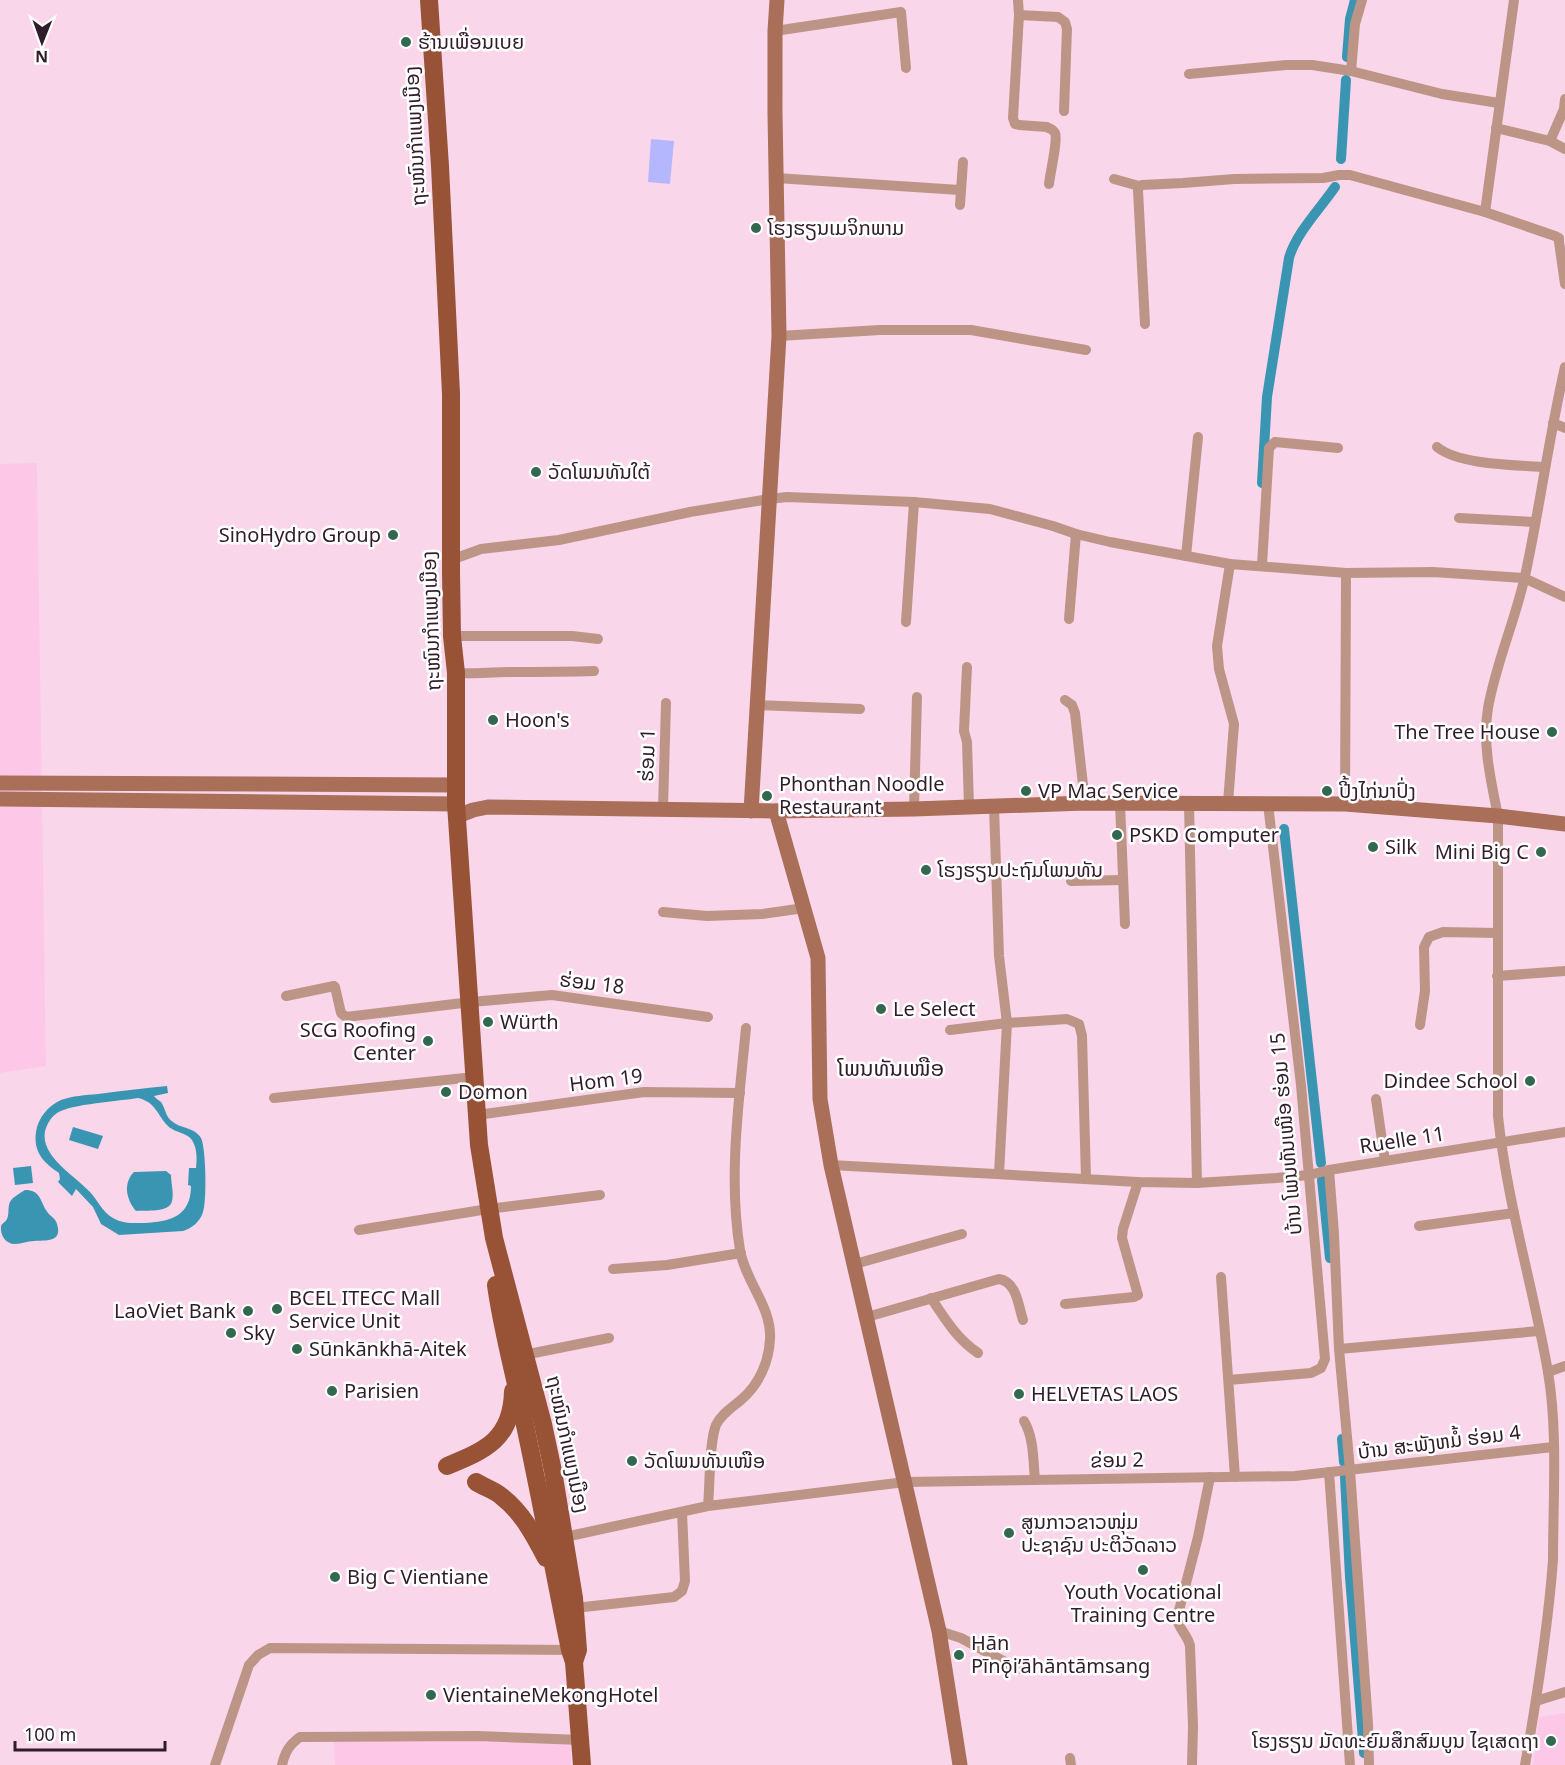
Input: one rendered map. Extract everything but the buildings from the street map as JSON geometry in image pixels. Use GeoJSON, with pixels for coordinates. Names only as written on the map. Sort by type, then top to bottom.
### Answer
{"type":"FeatureCollection","features":[{"type":"Feature","properties":{"kind":"main road","name":"ຖະໜົນກຳແພງເມືອງ"},"geometry":{"type":"LineString","coordinates":[[429,0],[451,394],[452,636],[456,673],[457,810],[477,1115],[488,1209],[524,1355],[544,1472],[556,1578],[574,1654]]}},
{"type":"Feature","properties":{"kind":"main road","name":"ຖະໜົນກຳແພງເມືອງ"},"geometry":{"type":"LineString","coordinates":[[494,1238],[495,1280],[502,1321],[513,1371],[540,1451]]}},
{"type":"Feature","properties":{"kind":"main road"},"geometry":{"type":"LineString","coordinates":[[447,1466],[488,1447],[498,1438],[511,1412],[513,1371]]}},
{"type":"Feature","properties":{"kind":"main road","name":"ຖະໜົນກຳແພງເມືອງ"},"geometry":{"type":"LineString","coordinates":[[544,1472],[564,1537],[575,1608],[574,1654],[582,1765]]}},
{"type":"Feature","properties":{"kind":"main road"},"geometry":{"type":"LineString","coordinates":[[476,1482],[500,1494],[515,1509],[531,1529],[556,1578]]}},
{"type":"Feature","properties":{"kind":"street"},"geometry":{"type":"LineString","coordinates":[[752,811],[779,336],[775,31],[777,0]]}},
{"type":"Feature","properties":{"kind":"street"},"geometry":{"type":"LineString","coordinates":[[1018,0],[1013,118],[1015,124],[1019,126],[1047,127],[1055,133],[1049,184]]}},
{"type":"Feature","properties":{"kind":"street"},"geometry":{"type":"LineString","coordinates":[[1351,71],[1355,24],[1362,0]]}},
{"type":"Feature","properties":{"kind":"street"},"geometry":{"type":"LineString","coordinates":[[1485,212],[1514,0]]}},
{"type":"Feature","properties":{"kind":"street"},"geometry":{"type":"LineString","coordinates":[[775,31],[901,12],[906,68]]}},
{"type":"Feature","properties":{"kind":"street"},"geometry":{"type":"LineString","coordinates":[[1019,15],[1058,17],[1065,22],[1067,28],[1064,111]]}},
{"type":"Feature","properties":{"kind":"street"},"geometry":{"type":"LineString","coordinates":[[1189,75],[1312,65],[1351,71],[1442,94],[1499,103]]}},
{"type":"Feature","properties":{"kind":"street"},"geometry":{"type":"LineString","coordinates":[[1550,141],[1564,109],[1565,99]]}},
{"type":"Feature","properties":{"kind":"street"},"geometry":{"type":"LineString","coordinates":[[1496,128],[1550,141],[1565,149]]}},
{"type":"Feature","properties":{"kind":"street"},"geometry":{"type":"LineString","coordinates":[[960,205],[963,162]]}},
{"type":"Feature","properties":{"kind":"street"},"geometry":{"type":"LineString","coordinates":[[1114,179],[1139,186],[1234,179],[1323,178],[1350,175],[1485,212],[1559,238],[1565,284]]}},
{"type":"Feature","properties":{"kind":"street"},"geometry":{"type":"LineString","coordinates":[[776,178],[960,190]]}},
{"type":"Feature","properties":{"kind":"street"},"geometry":{"type":"LineString","coordinates":[[1139,186],[1145,324]]}},
{"type":"Feature","properties":{"kind":"street"},"geometry":{"type":"LineString","coordinates":[[779,336],[880,330],[971,330],[1086,350]]}},
{"type":"Feature","properties":{"kind":"street"},"geometry":{"type":"LineString","coordinates":[[1525,1765],[1536,1701],[1553,1560],[1552,1400],[1501,1141],[1497,1084],[1498,816],[1489,767],[1487,736],[1488,709],[1524,578],[1552,423],[1565,367]]}},
{"type":"Feature","properties":{"kind":"street"},"geometry":{"type":"LineString","coordinates":[[1552,423],[1565,428]]}},
{"type":"Feature","properties":{"kind":"street"},"geometry":{"type":"LineString","coordinates":[[1186,556],[1198,437]]}},
{"type":"Feature","properties":{"kind":"street"},"geometry":{"type":"LineString","coordinates":[[1262,566],[1269,448],[1275,442],[1338,448]]}},
{"type":"Feature","properties":{"kind":"street"},"geometry":{"type":"LineString","coordinates":[[1437,447],[1442,451],[1472,460],[1544,467]]}},
{"type":"Feature","properties":{"kind":"street"},"geometry":{"type":"LineString","coordinates":[[451,560],[481,549],[559,540],[690,512],[769,499],[914,502],[990,509],[1110,542],[1230,564],[1346,573],[1433,572],[1524,578],[1565,597]]}},
{"type":"Feature","properties":{"kind":"street"},"geometry":{"type":"LineString","coordinates":[[906,622],[914,502]]}},
{"type":"Feature","properties":{"kind":"street"},"geometry":{"type":"LineString","coordinates":[[1459,518],[1535,522]]}},
{"type":"Feature","properties":{"kind":"street"},"geometry":{"type":"LineString","coordinates":[[1069,619],[1076,534]]}},
{"type":"Feature","properties":{"kind":"street"},"geometry":{"type":"LineString","coordinates":[[1228,803],[1234,724],[1219,669],[1217,646],[1230,564]]}},
{"type":"Feature","properties":{"kind":"street"},"geometry":{"type":"LineString","coordinates":[[1345,804],[1346,573]]}},
{"type":"Feature","properties":{"kind":"street"},"geometry":{"type":"LineString","coordinates":[[452,636],[572,636],[598,639]]}},
{"type":"Feature","properties":{"kind":"street"},"geometry":{"type":"LineString","coordinates":[[967,667],[964,738],[967,742],[969,807]]}},
{"type":"Feature","properties":{"kind":"street"},"geometry":{"type":"LineString","coordinates":[[456,673],[594,671]]}},
{"type":"Feature","properties":{"kind":"street"},"geometry":{"type":"LineString","coordinates":[[915,809],[917,697]]}},
{"type":"Feature","properties":{"kind":"street"},"geometry":{"type":"LineString","coordinates":[[1065,700],[1072,705],[1075,713],[1085,803]]}},
{"type":"Feature","properties":{"kind":"street","name":"ຮ່ອມ 1"},"geometry":{"type":"LineString","coordinates":[[663,808],[666,703]]}},
{"type":"Feature","properties":{"kind":"street"},"geometry":{"type":"LineString","coordinates":[[758,705],[860,709]]}},
{"type":"Feature","properties":{"kind":"street"},"geometry":{"type":"LineString","coordinates":[[0,783],[456,785]]}},
{"type":"Feature","properties":{"kind":"street"},"geometry":{"type":"LineString","coordinates":[[0,799],[457,810],[488,807],[776,811],[1085,803],[1345,804],[1498,816],[1565,824]]}},
{"type":"Feature","properties":{"kind":"street"},"geometry":{"type":"LineString","coordinates":[[1120,804],[1125,924]]}},
{"type":"Feature","properties":{"kind":"street"},"geometry":{"type":"LineString","coordinates":[[1189,804],[1197,1183]]}},
{"type":"Feature","properties":{"kind":"street","name":"ບ້ານ ໂພນທັນເໜືອ ຮ່ອມ 15"},"geometry":{"type":"LineString","coordinates":[[1229,1380],[1311,1373],[1321,1368],[1325,1359],[1292,1005],[1268,804]]}},
{"type":"Feature","properties":{"kind":"street"},"geometry":{"type":"LineString","coordinates":[[994,806],[999,956],[1007,1023],[999,1174]]}},
{"type":"Feature","properties":{"kind":"street"},"geometry":{"type":"LineString","coordinates":[[776,811],[818,958],[820,1099],[831,1165],[939,1631],[960,1765]]}},
{"type":"Feature","properties":{"kind":"street"},"geometry":{"type":"LineString","coordinates":[[1071,881],[1123,880]]}},
{"type":"Feature","properties":{"kind":"street"},"geometry":{"type":"LineString","coordinates":[[663,912],[707,916],[762,914],[804,908]]}},
{"type":"Feature","properties":{"kind":"street"},"geometry":{"type":"LineString","coordinates":[[1420,1025],[1425,991],[1424,947],[1429,937],[1443,932],[1498,933]]}},
{"type":"Feature","properties":{"kind":"street"},"geometry":{"type":"LineString","coordinates":[[1497,976],[1565,971]]}},
{"type":"Feature","properties":{"kind":"street","name":"ຮ່ອມ 18"},"geometry":{"type":"LineString","coordinates":[[286,996],[334,986],[341,1013],[346,1017],[552,995],[708,1017]]}},
{"type":"Feature","properties":{"kind":"street"},"geometry":{"type":"LineString","coordinates":[[950,1030],[1067,1019],[1079,1024],[1082,1036],[1086,1178]]}},
{"type":"Feature","properties":{"kind":"street"},"geometry":{"type":"LineString","coordinates":[[708,1506],[715,1430],[722,1416],[758,1381],[769,1349],[768,1322],[764,1307],[746,1272],[736,1220],[735,1180],[746,1028]]}},
{"type":"Feature","properties":{"kind":"street"},"geometry":{"type":"LineString","coordinates":[[274,1098],[474,1077]]}},
{"type":"Feature","properties":{"kind":"street","name":"Hom 19"},"geometry":{"type":"LineString","coordinates":[[477,1115],[644,1092],[740,1093]]}},
{"type":"Feature","properties":{"kind":"street"},"geometry":{"type":"LineString","coordinates":[[1376,1099],[1385,1161]]}},
{"type":"Feature","properties":{"kind":"street","name":"Ruelle 11"},"geometry":{"type":"LineString","coordinates":[[831,1165],[1138,1182],[1229,1182],[1309,1174],[1565,1132]]}},
{"type":"Feature","properties":{"kind":"street"},"geometry":{"type":"LineString","coordinates":[[1329,1170],[1339,1349],[1350,1470],[1369,1765]]}},
{"type":"Feature","properties":{"kind":"street"},"geometry":{"type":"LineString","coordinates":[[1065,1304],[1134,1298],[1138,1295],[1122,1238],[1138,1182]]}},
{"type":"Feature","properties":{"kind":"street"},"geometry":{"type":"LineString","coordinates":[[359,1230],[600,1194]]}},
{"type":"Feature","properties":{"kind":"street"},"geometry":{"type":"LineString","coordinates":[[1419,1226],[1514,1213]]}},
{"type":"Feature","properties":{"kind":"street"},"geometry":{"type":"LineString","coordinates":[[855,1264],[962,1234]]}},
{"type":"Feature","properties":{"kind":"street"},"geometry":{"type":"LineString","coordinates":[[613,1269],[659,1266],[741,1253]]}},
{"type":"Feature","properties":{"kind":"street"},"geometry":{"type":"LineString","coordinates":[[1221,1277],[1234,1477]]}},
{"type":"Feature","properties":{"kind":"street"},"geometry":{"type":"LineString","coordinates":[[867,1317],[1004,1280],[1013,1287],[1023,1320]]}},
{"type":"Feature","properties":{"kind":"street"},"geometry":{"type":"LineString","coordinates":[[931,1298],[957,1335],[978,1353]]}},
{"type":"Feature","properties":{"kind":"street"},"geometry":{"type":"LineString","coordinates":[[1339,1349],[1539,1331]]}},
{"type":"Feature","properties":{"kind":"street"},"geometry":{"type":"LineString","coordinates":[[524,1355],[609,1338]]}},
{"type":"Feature","properties":{"kind":"street"},"geometry":{"type":"LineString","coordinates":[[1548,1372],[1565,1366]]}},
{"type":"Feature","properties":{"kind":"street"},"geometry":{"type":"LineString","coordinates":[[1024,1420],[1032,1439],[1035,1480]]}},
{"type":"Feature","properties":{"kind":"street","name":"ບ້ານ ສະພັງຫມໍ້ ຮ່ອມ 4"},"geometry":{"type":"LineString","coordinates":[[1329,1472],[1553,1447]]}},
{"type":"Feature","properties":{"kind":"street"},"geometry":{"type":"LineString","coordinates":[[1329,1472],[1350,1765]]}},
{"type":"Feature","properties":{"kind":"street","name":"ຂ່ອມ 2"},"geometry":{"type":"LineString","coordinates":[[564,1537],[708,1506],[905,1482],[1295,1476],[1329,1472]]}},
{"type":"Feature","properties":{"kind":"street"},"geometry":{"type":"LineString","coordinates":[[1192,1765],[1190,1646],[1177,1618],[1198,1537],[1210,1477]]}},
{"type":"Feature","properties":{"kind":"street"},"geometry":{"type":"LineString","coordinates":[[575,1608],[674,1597],[682,1591],[685,1581],[682,1512]]}},
{"type":"Feature","properties":{"kind":"street"},"geometry":{"type":"LineString","coordinates":[[939,1631],[961,1638],[1018,1669]]}},
{"type":"Feature","properties":{"kind":"street"},"geometry":{"type":"LineString","coordinates":[[215,1765],[249,1665],[258,1655],[270,1648],[574,1654]]}},
{"type":"Feature","properties":{"kind":"street"},"geometry":{"type":"LineString","coordinates":[[1536,1701],[1565,1692]]}},
{"type":"Feature","properties":{"kind":"street"},"geometry":{"type":"LineString","coordinates":[[282,1765],[291,1743],[300,1737],[478,1736],[581,1740]]}},
{"type":"Feature","properties":{"kind":"shaded area"},"geometry":{"type":"Polygon","coordinates":[[[651,139],[674,141],[670,184],[648,182],[651,139]]]}},
{"type":"Feature","properties":{"kind":"shaded area"},"geometry":{"type":"Polygon","coordinates":[[[37,463],[46,1066],[0,1073],[0,464],[37,463]]]}},
{"type":"Feature","properties":{"kind":"shaded area"},"geometry":{"type":"Polygon","coordinates":[[[167,1086],[168,1093],[154,1096],[161,1102],[170,1120],[198,1134],[203,1143],[205,1197],[203,1212],[195,1224],[183,1231],[119,1235],[101,1224],[93,1207],[76,1189],[72,1196],[58,1182],[59,1173],[44,1161],[38,1151],[37,1127],[44,1113],[61,1100],[167,1086]],[[138,1098],[64,1110],[53,1117],[45,1131],[48,1149],[60,1165],[89,1191],[106,1213],[125,1222],[162,1221],[183,1211],[190,1196],[189,1168],[196,1168],[197,1159],[192,1140],[168,1126],[153,1106],[138,1098]]]}},
{"type":"Feature","properties":{"kind":"shaded area"},"geometry":{"type":"Polygon","coordinates":[[[73,1127],[103,1136],[98,1149],[69,1140],[73,1127]]]}},
{"type":"Feature","properties":{"kind":"shaded area"},"geometry":{"type":"Polygon","coordinates":[[[31,1166],[33,1183],[15,1185],[13,1168],[31,1166]]]}},
{"type":"Feature","properties":{"kind":"shaded area"},"geometry":{"type":"Polygon","coordinates":[[[166,1171],[171,1175],[173,1195],[170,1205],[151,1211],[136,1211],[127,1191],[128,1181],[134,1172],[166,1171]]]}},
{"type":"Feature","properties":{"kind":"shaded area"},"geometry":{"type":"Polygon","coordinates":[[[25,1190],[37,1194],[47,1212],[55,1220],[58,1230],[57,1235],[52,1239],[15,1244],[4,1239],[1,1226],[8,1217],[11,1200],[25,1190]]]}},
{"type":"Feature","properties":{"kind":"shaded area","name":"ໂຮງຮຽນ ມັດທະຍົມສຶກສົມບູນ ໄຊເສດຖາ"},"geometry":{"type":"Polygon","coordinates":[[[1565,1713],[1565,1765],[1533,1765],[1539,1717],[1565,1713]]]}},
{"type":"Feature","properties":{"kind":"shaded area"},"geometry":{"type":"Polygon","coordinates":[[[333,1738],[571,1742],[571,1765],[335,1765],[333,1738]]]}},
{"type":"Feature","properties":{"kind":"waterway"},"geometry":{"type":"LineString","coordinates":[[1347,57],[1350,19],[1355,0]]}},
{"type":"Feature","properties":{"kind":"waterway"},"geometry":{"type":"LineString","coordinates":[[1341,159],[1346,80]]}},
{"type":"Feature","properties":{"kind":"waterway"},"geometry":{"type":"LineString","coordinates":[[1262,483],[1267,397],[1289,258],[1297,239],[1335,187]]}},
{"type":"Feature","properties":{"kind":"waterway"},"geometry":{"type":"LineString","coordinates":[[1284,829],[1321,1163]]}},
{"type":"Feature","properties":{"kind":"waterway"},"geometry":{"type":"LineString","coordinates":[[1322,1180],[1330,1258]]}},
{"type":"Feature","properties":{"kind":"waterway"},"geometry":{"type":"LineString","coordinates":[[1342,1439],[1344,1462]]}},
{"type":"Feature","properties":{"kind":"waterway"},"geometry":{"type":"LineString","coordinates":[[1345,1477],[1350,1577],[1364,1753]]}},
{"type":"Feature","properties":{"kind":"place","name":"ຮ້ານເພື່ອນເບຍ"},"geometry":{"type":"Point","coordinates":[406,42]}},
{"type":"Feature","properties":{"kind":"place","name":"ໂຮງຮຽນເມຈິກພາມ"},"geometry":{"type":"Point","coordinates":[756,228]}},
{"type":"Feature","properties":{"kind":"place","name":"ວັດໂພນທັນໃຕ້"},"geometry":{"type":"Point","coordinates":[536,472]}},
{"type":"Feature","properties":{"kind":"place","name":"SinoHydro Group"},"geometry":{"type":"Point","coordinates":[393,535]}},
{"type":"Feature","properties":{"kind":"place","name":"Hoon's"},"geometry":{"type":"Point","coordinates":[493,720]}},
{"type":"Feature","properties":{"kind":"place","name":"The Tree House"},"geometry":{"type":"Point","coordinates":[1552,732]}},
{"type":"Feature","properties":{"kind":"place","name":"VP Mac Service"},"geometry":{"type":"Point","coordinates":[1026,791]}},
{"type":"Feature","properties":{"kind":"place","name":"ປີ້ງໄກ່ນາປົ່ງ"},"geometry":{"type":"Point","coordinates":[1327,791]}},
{"type":"Feature","properties":{"kind":"place","name":"Phonthan Noodle Restaurant"},"geometry":{"type":"Point","coordinates":[767,796]}},
{"type":"Feature","properties":{"kind":"place","name":"PSKD Computer"},"geometry":{"type":"Point","coordinates":[1117,835]}},
{"type":"Feature","properties":{"kind":"place","name":"Silk"},"geometry":{"type":"Point","coordinates":[1373,847]}},
{"type":"Feature","properties":{"kind":"place","name":"Mini Big C"},"geometry":{"type":"Point","coordinates":[1541,852]}},
{"type":"Feature","properties":{"kind":"place","name":"ໂຮງຮຽນປະຖົມໂພນທັນ"},"geometry":{"type":"Point","coordinates":[926,870]}},
{"type":"Feature","properties":{"kind":"place","name":"Le Select"},"geometry":{"type":"Point","coordinates":[881,1009]}},
{"type":"Feature","properties":{"kind":"place","name":"Würth"},"geometry":{"type":"Point","coordinates":[488,1022]}},
{"type":"Feature","properties":{"kind":"place","name":"SCG Roofing Center"},"geometry":{"type":"Point","coordinates":[428,1041]}},
{"type":"Feature","properties":{"kind":"place","name":"Dindee School"},"geometry":{"type":"Point","coordinates":[1530,1081]}},
{"type":"Feature","properties":{"kind":"place","name":"Domon"},"geometry":{"type":"Point","coordinates":[446,1092]}},
{"type":"Feature","properties":{"kind":"place","name":"BCEL ITECC Mall Service Unit"},"geometry":{"type":"Point","coordinates":[277,1309]}},
{"type":"Feature","properties":{"kind":"place","name":"LaoViet Bank"},"geometry":{"type":"Point","coordinates":[248,1311]}},
{"type":"Feature","properties":{"kind":"place","name":"Sky"},"geometry":{"type":"Point","coordinates":[231,1333]}},
{"type":"Feature","properties":{"kind":"place","name":"Sūnkānkhā-Aitek"},"geometry":{"type":"Point","coordinates":[297,1349]}},
{"type":"Feature","properties":{"kind":"place","name":"Parisien"},"geometry":{"type":"Point","coordinates":[332,1391]}},
{"type":"Feature","properties":{"kind":"place","name":"HELVETAS LAOS"},"geometry":{"type":"Point","coordinates":[1019,1394]}},
{"type":"Feature","properties":{"kind":"place","name":"ວັດໂພນທັນເໜືອ"},"geometry":{"type":"Point","coordinates":[632,1461]}},
{"type":"Feature","properties":{"kind":"place","name":"ສູນກາວຂາວໜຸ່ມ ປະຊາຊົນ ປະຕິວັດລາວ"},"geometry":{"type":"Point","coordinates":[1009,1533]}},
{"type":"Feature","properties":{"kind":"place","name":"Youth Vocational Training Centre"},"geometry":{"type":"Point","coordinates":[1143,1570]}},
{"type":"Feature","properties":{"kind":"place","name":"Big C Vientiane"},"geometry":{"type":"Point","coordinates":[335,1577]}},
{"type":"Feature","properties":{"kind":"place","name":"Hān Pīnǭi’āhāntāmsang"},"geometry":{"type":"Point","coordinates":[959,1655]}},
{"type":"Feature","properties":{"kind":"place","name":"VientaineMekongHotel"},"geometry":{"type":"Point","coordinates":[431,1695]}},
{"type":"Feature","properties":{"kind":"place","name":"ໂຮງຮຽນ ມັດທະຍົມສຶກສົມບູນ ໄຊເສດຖາ"},"geometry":{"type":"Point","coordinates":[1551,1741]}},
{"type":"Feature","properties":{"kind":"district","name":"ໂພນທັນເໜືອ"},"geometry":{"type":"Point","coordinates":[891,1068]}}]}
